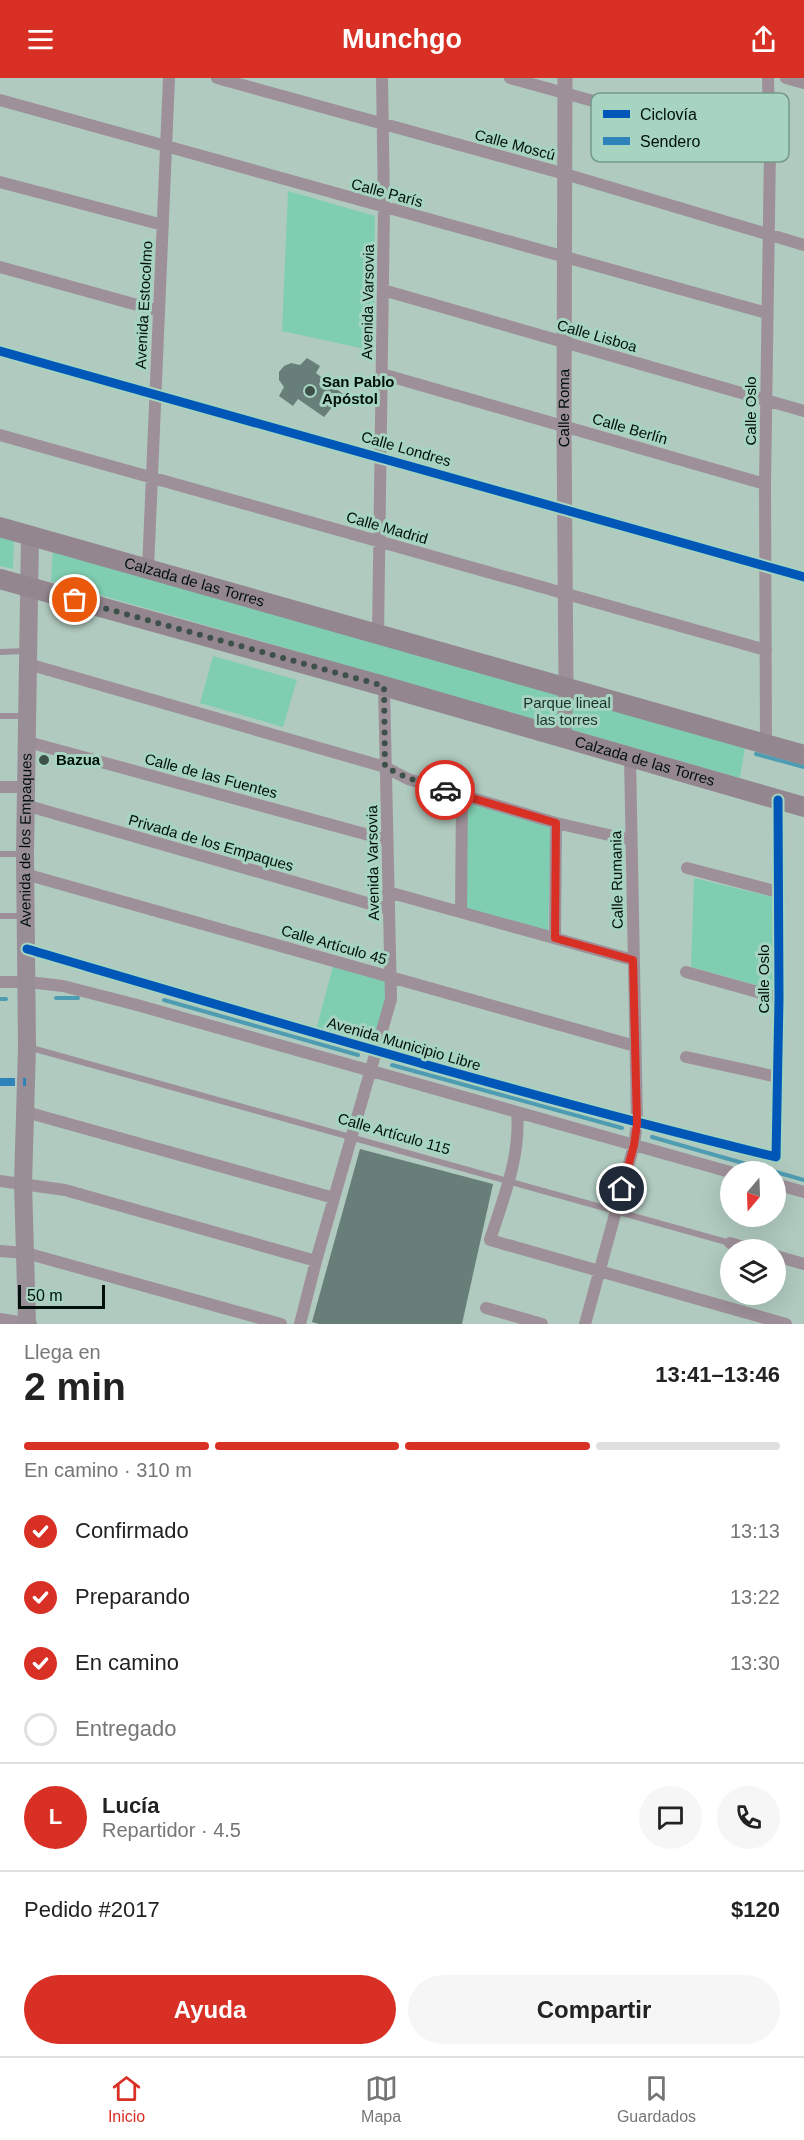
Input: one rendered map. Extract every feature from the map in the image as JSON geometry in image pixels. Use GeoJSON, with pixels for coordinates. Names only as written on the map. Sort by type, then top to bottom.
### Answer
{"type":"FeatureCollection","features":[{"type":"Feature","properties":{"kind":"main road","name":"Calzada de las Torres"},"geometry":{"type":"LineString","coordinates":[[0,527],[804,755]]}},
{"type":"Feature","properties":{"kind":"main road","name":"Avenida de los Empaques"},"geometry":{"type":"LineString","coordinates":[[28,1324],[23,1183],[28,982],[25,854],[30,535]]}},
{"type":"Feature","properties":{"kind":"main road","name":"Calzada de las Torres"},"geometry":{"type":"LineString","coordinates":[[0,579],[384,686],[804,807]]}},
{"type":"Feature","properties":{"kind":"street","name":"Avenida Estocolmo"},"geometry":{"type":"LineString","coordinates":[[148,569],[169,78]]}},
{"type":"Feature","properties":{"kind":"street","name":"Calle Moscú"},"geometry":{"type":"LineString","coordinates":[[217,78],[565,174],[804,245]]}},
{"type":"Feature","properties":{"kind":"street","name":"Avenida Varsovia"},"geometry":{"type":"LineString","coordinates":[[378,635],[384,207],[382,78]]}},
{"type":"Feature","properties":{"kind":"street"},"geometry":{"type":"LineString","coordinates":[[510,78],[565,86],[591,94]]}},
{"type":"Feature","properties":{"kind":"street","name":"Calle Oslo"},"geometry":{"type":"LineString","coordinates":[[768,78],[768,93]]}},
{"type":"Feature","properties":{"kind":"street"},"geometry":{"type":"LineString","coordinates":[[786,78],[804,83]]}},
{"type":"Feature","properties":{"kind":"street","name":"Calle Roma"},"geometry":{"type":"LineString","coordinates":[[564,738],[566,688],[565,86]]}},
{"type":"Feature","properties":{"kind":"street","name":"Calle París"},"geometry":{"type":"LineString","coordinates":[[0,100],[767,313]]}},
{"type":"Feature","properties":{"kind":"street","name":"Calle Oslo"},"geometry":{"type":"LineString","coordinates":[[766,744],[765,484],[770,162]]}},
{"type":"Feature","properties":{"kind":"street"},"geometry":{"type":"LineString","coordinates":[[0,182],[163,225]]}},
{"type":"Feature","properties":{"kind":"street"},"geometry":{"type":"LineString","coordinates":[[0,267],[159,311]]}},
{"type":"Feature","properties":{"kind":"street","name":"Calle Lisboa"},"geometry":{"type":"LineString","coordinates":[[383,290],[804,411]]}},
{"type":"Feature","properties":{"kind":"street","name":"Calle Londres"},"geometry":{"type":"LineString","coordinates":[[0,351],[804,577]]}},
{"type":"Feature","properties":{"kind":"street","name":"Calle Berlín"},"geometry":{"type":"LineString","coordinates":[[382,374],[765,484]]}},
{"type":"Feature","properties":{"kind":"street","name":"Calle Madrid"},"geometry":{"type":"LineString","coordinates":[[0,435],[766,650]]}},
{"type":"Feature","properties":{"kind":"street"},"geometry":{"type":"LineString","coordinates":[[28,657],[385,767],[408,778],[462,795],[556,823],[631,840]]}},
{"type":"Feature","properties":{"kind":"street","name":"Avenida Varsovia"},"geometry":{"type":"LineString","coordinates":[[300,1324],[391,999],[384,686]]}},
{"type":"Feature","properties":{"kind":"street","name":"Calle de las Fuentes"},"geometry":{"type":"LineString","coordinates":[[28,742],[387,840]]}},
{"type":"Feature","properties":{"kind":"street","name":"Calle Rumania"},"geometry":{"type":"LineString","coordinates":[[585,1324],[634,1145],[637,1124],[630,757]]}},
{"type":"Feature","properties":{"kind":"street","name":"Privada de los Empaques"},"geometry":{"type":"LineString","coordinates":[[0,787],[388,909]]}},
{"type":"Feature","properties":{"kind":"street"},"geometry":{"type":"LineString","coordinates":[[461,912],[462,795]]}},
{"type":"Feature","properties":{"kind":"street","name":"Calle Oslo"},"geometry":{"type":"LineString","coordinates":[[776,1157],[780,998],[778,800]]}},
{"type":"Feature","properties":{"kind":"street"},"geometry":{"type":"LineString","coordinates":[[555,938],[556,823]]}},
{"type":"Feature","properties":{"kind":"street"},"geometry":{"type":"LineString","coordinates":[[687,868],[778,892]]}},
{"type":"Feature","properties":{"kind":"street","name":"Calle Artículo 45"},"geometry":{"type":"LineString","coordinates":[[25,874],[635,1046]]}},
{"type":"Feature","properties":{"kind":"street"},"geometry":{"type":"LineString","coordinates":[[388,892],[633,960]]}},
{"type":"Feature","properties":{"kind":"street","name":"Avenida Municipio Libre"},"geometry":{"type":"LineString","coordinates":[[27,949],[376,1052],[637,1124],[776,1157]]}},
{"type":"Feature","properties":{"kind":"street"},"geometry":{"type":"LineString","coordinates":[[687,972],[780,998]]}},
{"type":"Feature","properties":{"kind":"street"},"geometry":{"type":"LineString","coordinates":[[0,982],[63,986],[137,1005],[720,1169]]}},
{"type":"Feature","properties":{"kind":"street"},"geometry":{"type":"LineString","coordinates":[[686,1057],[778,1077]]}},
{"type":"Feature","properties":{"kind":"street"},"geometry":{"type":"LineString","coordinates":[[26,1112],[334,1198]]}},
{"type":"Feature","properties":{"kind":"street"},"geometry":{"type":"LineString","coordinates":[[517,1113],[517,1144],[490,1240],[786,1324]]}},
{"type":"Feature","properties":{"kind":"street"},"geometry":{"type":"LineString","coordinates":[[0,1181],[65,1190],[316,1261]]}},
{"type":"Feature","properties":{"kind":"street"},"geometry":{"type":"LineString","coordinates":[[786,1187],[804,1192]]}},
{"type":"Feature","properties":{"kind":"street"},"geometry":{"type":"LineString","coordinates":[[0,1251],[26,1253],[281,1324]]}},
{"type":"Feature","properties":{"kind":"street"},"geometry":{"type":"LineString","coordinates":[[786,1259],[804,1264]]}},
{"type":"Feature","properties":{"kind":"street"},"geometry":{"type":"LineString","coordinates":[[486,1308],[542,1324]]}},
{"type":"Feature","properties":{"kind":"street"},"geometry":{"type":"LineString","coordinates":[[0,1319],[28,1324]]}},
{"type":"Feature","properties":{"kind":"lane"},"geometry":{"type":"LineString","coordinates":[[0,652],[28,657]]}},
{"type":"Feature","properties":{"kind":"lane"},"geometry":{"type":"LineString","coordinates":[[0,716],[28,716]]}},
{"type":"Feature","properties":{"kind":"lane"},"geometry":{"type":"LineString","coordinates":[[0,854],[25,854]]}},
{"type":"Feature","properties":{"kind":"lane"},"geometry":{"type":"LineString","coordinates":[[0,916],[26,916]]}},
{"type":"Feature","properties":{"kind":"lane","name":"Calle Artículo 115"},"geometry":{"type":"LineString","coordinates":[[27,1047],[720,1240]]}},
{"type":"Feature","properties":{"kind":"green space"},"geometry":{"type":"Polygon","coordinates":[[[288,191],[375,216],[374,351],[282,331],[288,191]]]}},
{"type":"Feature","properties":{"kind":"green space"},"geometry":{"type":"Polygon","coordinates":[[[0,533],[14,537],[13,569],[0,566],[0,533]]]}},
{"type":"Feature","properties":{"kind":"green space","name":"Parque lineal las torres"},"geometry":{"type":"Polygon","coordinates":[[[53,551],[745,748],[740,778],[51,581],[53,551]]]}},
{"type":"Feature","properties":{"kind":"green space"},"geometry":{"type":"Polygon","coordinates":[[[213,656],[297,680],[283,727],[200,703],[213,656]]]}},
{"type":"Feature","properties":{"kind":"green space"},"geometry":{"type":"Polygon","coordinates":[[[468,801],[551,826],[548,935],[465,911],[468,801]]]}},
{"type":"Feature","properties":{"kind":"green space"},"geometry":{"type":"Polygon","coordinates":[[[694,878],[773,897],[774,990],[691,967],[694,878]]]}},
{"type":"Feature","properties":{"kind":"green space"},"geometry":{"type":"Polygon","coordinates":[[[333,966],[387,981],[386,1005],[374,1047],[316,1030],[333,966]]]}},
{"type":"Feature","properties":{"kind":"building","name":"San Pablo Apóstol"},"geometry":{"type":"Polygon","coordinates":[[[307,358],[320,366],[316,373],[343,394],[324,417],[298,399],[293,406],[279,396],[284,387],[279,380],[279,372],[291,363],[300,365],[307,358]]]}},
{"type":"Feature","properties":{"kind":"building"},"geometry":{"type":"Polygon","coordinates":[[[360,1149],[493,1184],[462,1324],[319,1324],[312,1322],[360,1149]]]}},
{"type":"Feature","properties":{"kind":"waterway"},"geometry":{"type":"LineString","coordinates":[[756,754],[804,767]]}},
{"type":"Feature","properties":{"kind":"waterway"},"geometry":{"type":"LineString","coordinates":[[56,998],[78,998]]}},
{"type":"Feature","properties":{"kind":"waterway"},"geometry":{"type":"LineString","coordinates":[[0,999],[6,999]]}},
{"type":"Feature","properties":{"kind":"waterway"},"geometry":{"type":"LineString","coordinates":[[164,1000],[358,1055]]}},
{"type":"Feature","properties":{"kind":"waterway"},"geometry":{"type":"LineString","coordinates":[[392,1065],[622,1128]]}},
{"type":"Feature","properties":{"kind":"waterway"},"geometry":{"type":"LineString","coordinates":[[652,1137],[736,1161]]}},
{"type":"Feature","properties":{"kind":"waterway"},"geometry":{"type":"LineString","coordinates":[[786,1175],[804,1180]]}},
{"type":"Feature","properties":{"kind":"marked path"},"geometry":{"type":"LineString","coordinates":[[0,1082],[26,1082]]}},
{"type":"Feature","properties":{"kind":"cycle path"},"geometry":{"type":"LineString","coordinates":[[0,351],[804,577]]}},
{"type":"Feature","properties":{"kind":"cycle path"},"geometry":{"type":"LineString","coordinates":[[27,949],[494,1084],[776,1157],[779,998],[778,800]]}},
{"type":"Feature","properties":{"kind":"way so far"},"geometry":{"type":"LineString","coordinates":[[75,600],[384,686],[385,767],[399,775],[445,790]]}},
{"type":"Feature","properties":{"kind":"place","name":"San Pablo Apóstol"},"geometry":{"type":"Point","coordinates":[310,391]}},
{"type":"Feature","properties":{"kind":"place","name":"Bazua"},"geometry":{"type":"Point","coordinates":[44,760]}},
{"type":"Feature","properties":{"kind":"route"},"geometry":{"type":"LineString","coordinates":[[445,790],[556,823],[555,938],[633,960],[637,1124],[622,1189]]}}]}
